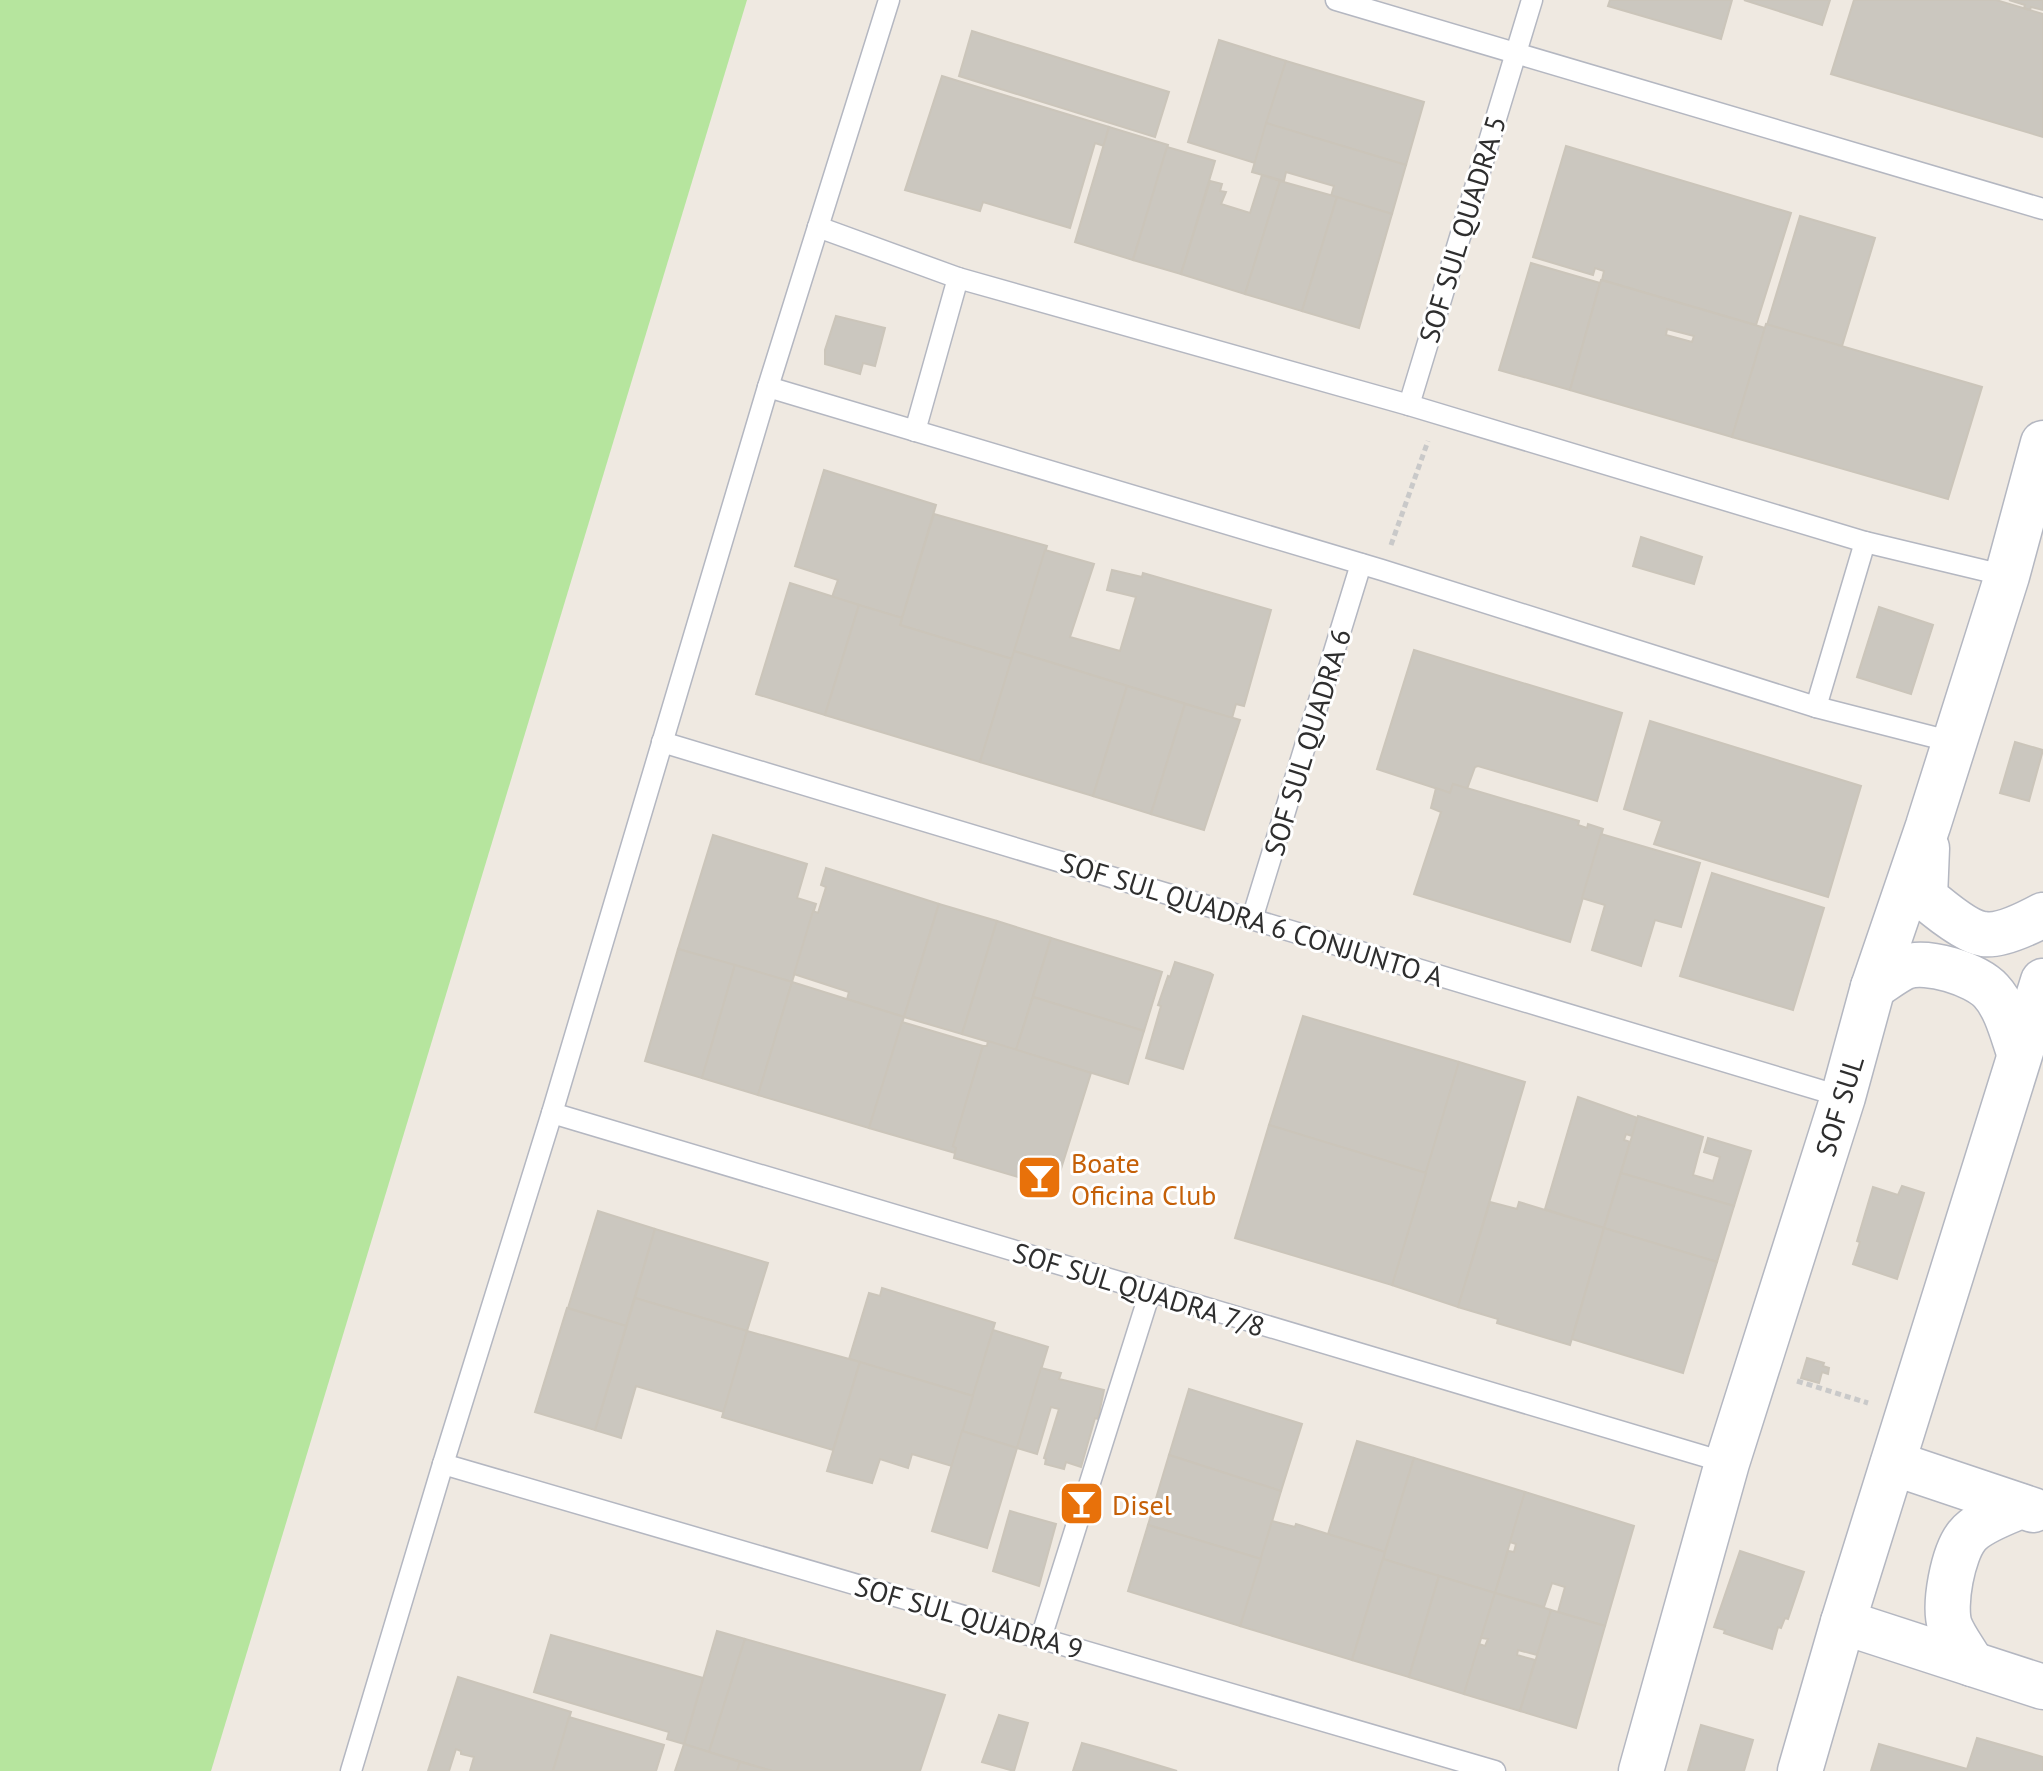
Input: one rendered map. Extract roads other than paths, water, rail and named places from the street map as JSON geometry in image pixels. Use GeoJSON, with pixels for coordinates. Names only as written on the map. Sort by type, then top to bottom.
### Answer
{"type":"FeatureCollection","features":[{"type":"Feature","properties":{"kind":"street","name":"SOF SUL"},"geometry":{"type":"LineString","coordinates":[[1641,1771],[1727,1463],[1843,1097],[1873,987],[2007,576],[2043,443]]}},
{"type":"Feature","properties":{"kind":"street"},"geometry":{"type":"LineString","coordinates":[[1928,826],[1925,897],[1947,916],[1983,934],[2020,927],[2043,915]]}},
{"type":"Feature","properties":{"kind":"street"},"geometry":{"type":"LineString","coordinates":[[1873,987],[1907,966],[1939,966],[1972,977],[1991,991],[2004,1012],[2019,1053]]}},
{"type":"Feature","properties":{"kind":"street"},"geometry":{"type":"LineString","coordinates":[[1800,1771],[1843,1622],[2043,981]]}},
{"type":"Feature","properties":{"kind":"street"},"geometry":{"type":"LineString","coordinates":[[1893,1463],[2032,1510]]}},
{"type":"Feature","properties":{"kind":"street"},"geometry":{"type":"LineString","coordinates":[[1972,1664],[1949,1624],[1948,1592],[1956,1561],[1967,1536],[1991,1520],[2032,1510]]}},
{"type":"Feature","properties":{"kind":"street"},"geometry":{"type":"LineString","coordinates":[[1843,1622],[2043,1687]]}},
{"type":"Feature","properties":{"kind":"lane"},"geometry":{"type":"LineString","coordinates":[[351,1771],[552,1113],[768,387],[889,0]]}},
{"type":"Feature","properties":{"kind":"lane"},"geometry":{"type":"LineString","coordinates":[[1336,0],[2043,209]]}},
{"type":"Feature","properties":{"kind":"lane","name":"SOF SUL QUADRA 5"},"geometry":{"type":"LineString","coordinates":[[1409,405],[1532,0]]}},
{"type":"Feature","properties":{"kind":"lane"},"geometry":{"type":"LineString","coordinates":[[818,227],[958,278],[1409,405],[1865,542],[2007,576]]}},
{"type":"Feature","properties":{"kind":"lane"},"geometry":{"type":"LineString","coordinates":[[915,431],[958,278]]}},
{"type":"Feature","properties":{"kind":"lane"},"geometry":{"type":"LineString","coordinates":[[768,387],[1382,570],[1816,707],[1953,742]]}},
{"type":"Feature","properties":{"kind":"lane"},"geometry":{"type":"LineString","coordinates":[[1816,707],[1865,542]]}},
{"type":"Feature","properties":{"kind":"lane","name":"SOF SUL QUADRA 6"},"geometry":{"type":"LineString","coordinates":[[1252,919],[1361,564]]}},
{"type":"Feature","properties":{"kind":"lane","name":"SOF SUL QUADRA 6 CONJUNTO A"},"geometry":{"type":"LineString","coordinates":[[662,742],[1843,1097]]}},
{"type":"Feature","properties":{"kind":"lane","name":"SOF SUL QUADRA 7/8"},"geometry":{"type":"LineString","coordinates":[[552,1113],[1727,1463]]}},
{"type":"Feature","properties":{"kind":"lane"},"geometry":{"type":"LineString","coordinates":[[1041,1638],[1150,1292]]}},
{"type":"Feature","properties":{"kind":"lane","name":"SOF SUL QUADRA 9"},"geometry":{"type":"LineString","coordinates":[[443,1464],[1495,1771]]}},
{"type":"Feature","properties":{"kind":"place","name":"Boate Oficina Club"},"geometry":{"type":"Point","coordinates":[1040,1178]}},
{"type":"Feature","properties":{"kind":"place","name":"Disel"},"geometry":{"type":"Point","coordinates":[1081,1504]}}]}
